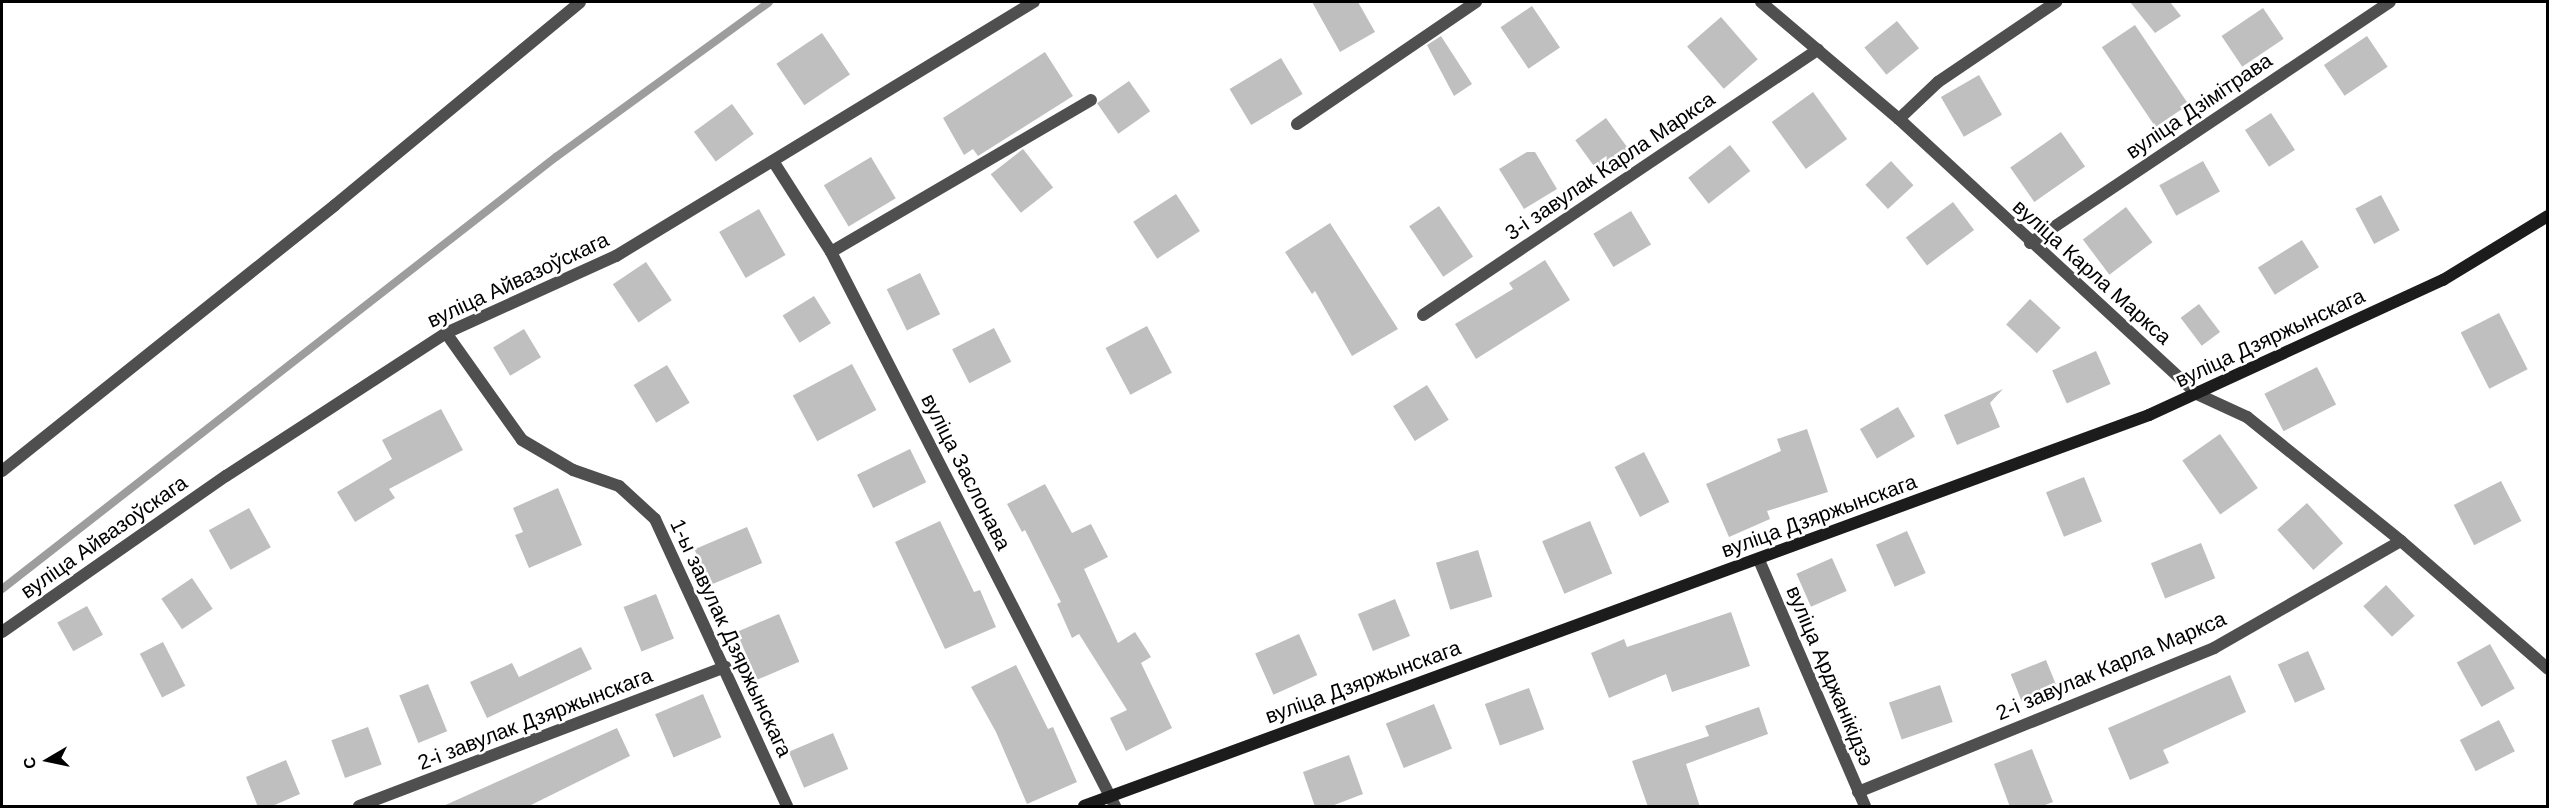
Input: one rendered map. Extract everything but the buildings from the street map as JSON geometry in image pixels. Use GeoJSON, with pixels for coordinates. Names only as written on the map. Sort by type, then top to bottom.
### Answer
{"type":"FeatureCollection","features":[{"type":"Feature","properties":{"kind":"street"},"geometry":{"type":"LineString","coordinates":[[2,471],[335,205],[580,2]]}},
{"type":"Feature","properties":{"kind":"street","name":"вуліца Айвазоўскага"},"geometry":{"type":"LineString","coordinates":[[2,632],[226,476],[446,333],[616,256],[1034,2]]}},
{"type":"Feature","properties":{"kind":"street"},"geometry":{"type":"LineString","coordinates":[[1297,124],[1476,2]]}},
{"type":"Feature","properties":{"kind":"street","name":"вуліца Карла Маркса"},"geometry":{"type":"LineString","coordinates":[[1761,2],[1899,119],[2030,243],[2197,394],[2247,417],[2401,541],[2547,669]]}},
{"type":"Feature","properties":{"kind":"street"},"geometry":{"type":"LineString","coordinates":[[1899,119],[1938,82],[2056,2]]}},
{"type":"Feature","properties":{"kind":"street","name":"вуліца Дзімітрава"},"geometry":{"type":"LineString","coordinates":[[2030,243],[2390,2]]}},
{"type":"Feature","properties":{"kind":"street","name":"3-і завулак Карла Маркса"},"geometry":{"type":"LineString","coordinates":[[1423,315],[1818,50]]}},
{"type":"Feature","properties":{"kind":"street"},"geometry":{"type":"LineString","coordinates":[[831,252],[1091,100]]}},
{"type":"Feature","properties":{"kind":"street","name":"вуліца Заслонава"},"geometry":{"type":"LineString","coordinates":[[773,161],[831,252],[1112,801]]}},
{"type":"Feature","properties":{"kind":"street","name":"вуліца Дзяржынскага"},"geometry":{"type":"LineString","coordinates":[[1084,807],[1112,801],[2197,394],[2443,280],[2547,216]]}},
{"type":"Feature","properties":{"kind":"street","name":"1-ы завулак Дзяржынскага"},"geometry":{"type":"LineString","coordinates":[[446,333],[522,440],[573,470],[619,486],[655,519],[725,667],[787,807]]}},
{"type":"Feature","properties":{"kind":"street","name":"2-і завулак Карла Маркса"},"geometry":{"type":"LineString","coordinates":[[1858,792],[2214,648],[2401,541]]}},
{"type":"Feature","properties":{"kind":"street","name":"вуліца Арджанікідзэ"},"geometry":{"type":"LineString","coordinates":[[1759,560],[1865,807]]}},
{"type":"Feature","properties":{"kind":"street","name":"2-і завулак Дзяржынскага"},"geometry":{"type":"LineString","coordinates":[[359,807],[725,667]]}},
{"type":"Feature","properties":{"kind":"waterway"},"geometry":{"type":"LineString","coordinates":[[2,589],[556,157],[769,2]]}}]}
